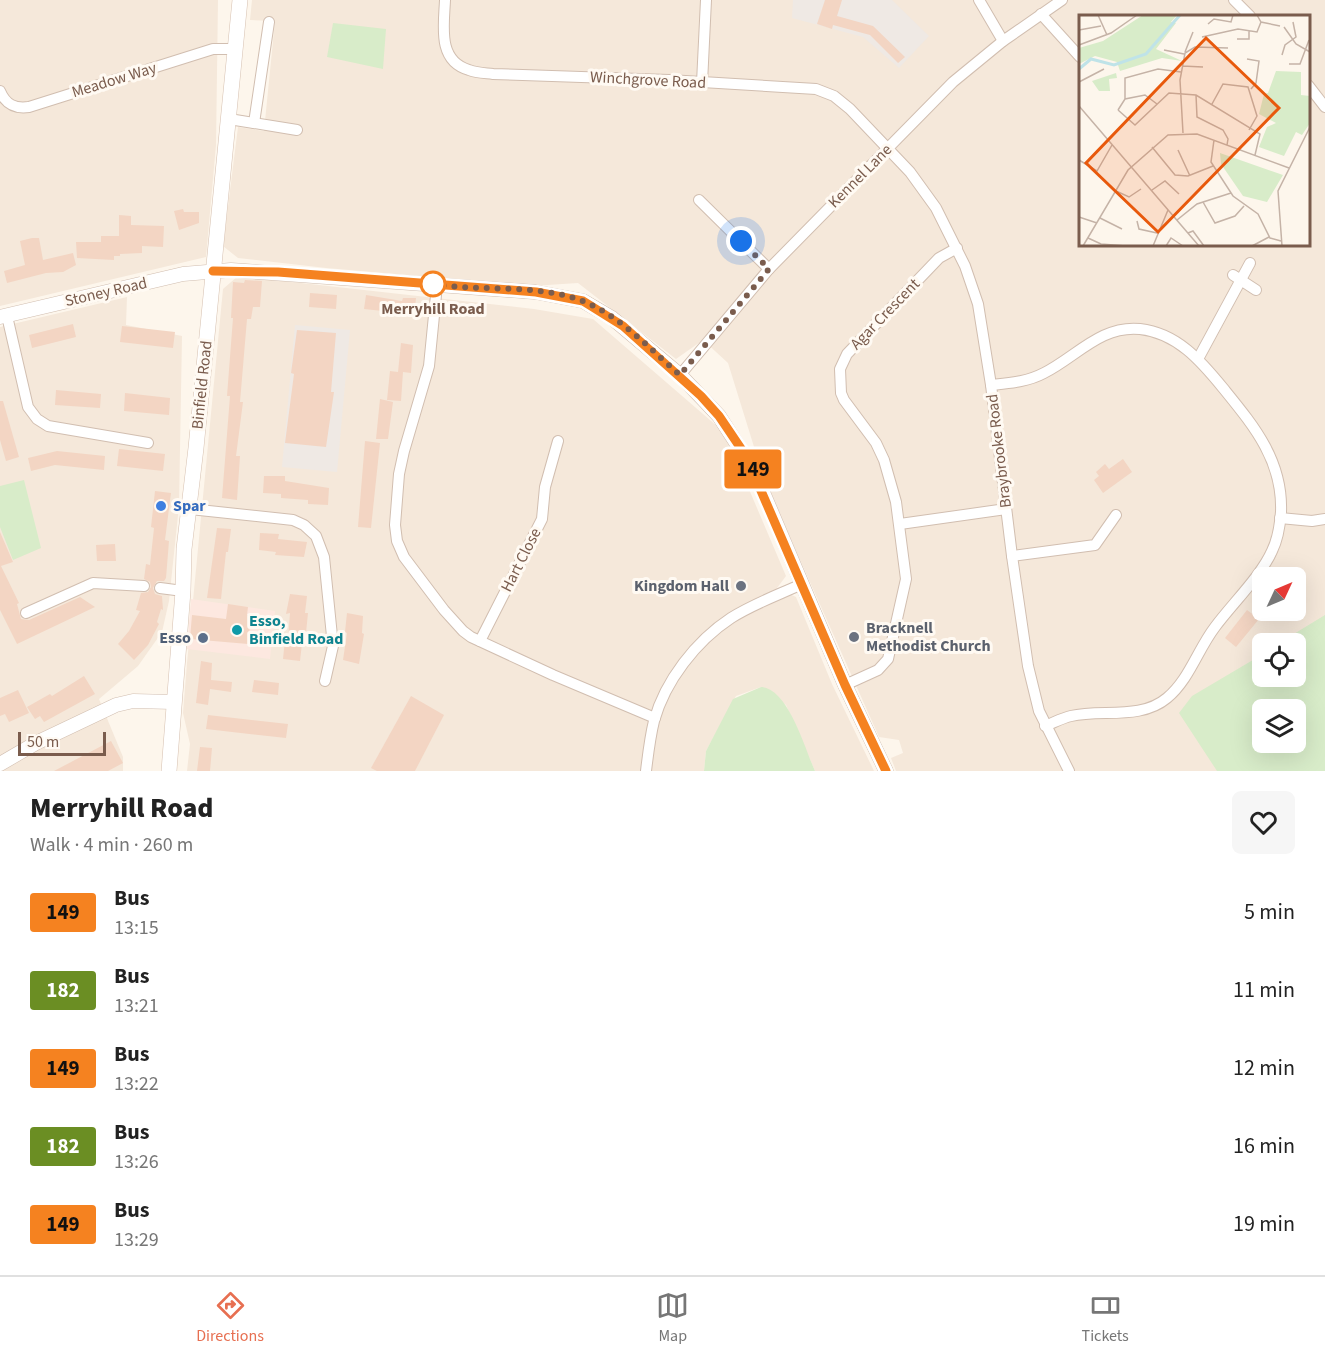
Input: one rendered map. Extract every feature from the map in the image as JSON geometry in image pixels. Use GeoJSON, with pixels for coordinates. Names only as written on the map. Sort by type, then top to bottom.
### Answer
{"type":"FeatureCollection","features":[{"type":"Feature","properties":{"kind":"main road","name":"Binfield Road"},"geometry":{"type":"LineString","coordinates":[[169,771],[183,591],[184,549],[190,509],[240,0]]}},
{"type":"Feature","properties":{"kind":"street","name":"Winchgrove Road"},"geometry":{"type":"LineString","coordinates":[[445,0],[443,36],[448,57],[467,70],[493,74],[806,88],[825,92],[850,108],[888,148]]}},
{"type":"Feature","properties":{"kind":"street"},"geometry":{"type":"LineString","coordinates":[[702,83],[706,0]]}},
{"type":"Feature","properties":{"kind":"street"},"geometry":{"type":"LineString","coordinates":[[979,0],[1003,40]]}},
{"type":"Feature","properties":{"kind":"street","name":"Kennel Lane"},"geometry":{"type":"LineString","coordinates":[[680,375],[769,269],[953,82],[1003,40],[1062,0]]}},
{"type":"Feature","properties":{"kind":"street"},"geometry":{"type":"LineString","coordinates":[[1234,0],[1249,15]]}},
{"type":"Feature","properties":{"kind":"street"},"geometry":{"type":"LineString","coordinates":[[1041,14],[1079,56]]}},
{"type":"Feature","properties":{"kind":"street"},"geometry":{"type":"LineString","coordinates":[[254,123],[269,22]]}},
{"type":"Feature","properties":{"kind":"street","name":"Meadow Way"},"geometry":{"type":"LineString","coordinates":[[0,91],[4,100],[12,106],[29,107],[213,49],[236,49]]}},
{"type":"Feature","properties":{"kind":"street"},"geometry":{"type":"LineString","coordinates":[[1310,88],[1325,107]]}},
{"type":"Feature","properties":{"kind":"street"},"geometry":{"type":"LineString","coordinates":[[229,119],[297,130]]}},
{"type":"Feature","properties":{"kind":"street","name":"Braybrooke Road"},"geometry":{"type":"LineString","coordinates":[[888,148],[924,190],[957,248],[978,304],[1028,666],[1034,693],[1046,726],[1069,771]]}},
{"type":"Feature","properties":{"kind":"street"},"geometry":{"type":"LineString","coordinates":[[699,200],[769,269]]}},
{"type":"Feature","properties":{"kind":"street","name":"Agar Crescent"},"geometry":{"type":"LineString","coordinates":[[845,685],[878,670],[888,659],[906,579],[900,524],[891,480],[879,448],[844,400],[839,386],[840,369],[847,354],[931,266],[939,258],[957,248]]}},
{"type":"Feature","properties":{"kind":"street"},"geometry":{"type":"LineString","coordinates":[[1198,359],[1237,277],[1250,263]]}},
{"type":"Feature","properties":{"kind":"street","name":"Stoney Road"},"geometry":{"type":"LineString","coordinates":[[3,316],[183,274],[213,271],[278,272],[536,292],[583,301],[623,326],[680,375],[719,416],[746,456],[845,685],[886,771]]}},
{"type":"Feature","properties":{"kind":"street"},"geometry":{"type":"LineString","coordinates":[[1237,277],[1256,290]]}},
{"type":"Feature","properties":{"kind":"street"},"geometry":{"type":"LineString","coordinates":[[437,285],[429,366],[402,462],[395,525],[397,541],[404,557],[463,631],[553,675],[655,718]]}},
{"type":"Feature","properties":{"kind":"street"},"geometry":{"type":"LineString","coordinates":[[3,316],[28,407],[37,420],[52,427],[148,443]]}},
{"type":"Feature","properties":{"kind":"street"},"geometry":{"type":"LineString","coordinates":[[991,385],[1024,381],[1042,374],[1066,361],[1102,335],[1126,329],[1161,334],[1181,345],[1198,359],[1249,420],[1264,442],[1278,478],[1280,518],[1276,543],[1267,561],[1213,629],[1185,676],[1167,698],[1159,704],[1142,710],[1070,716],[1046,726]]}},
{"type":"Feature","properties":{"kind":"street","name":"Hart Close"},"geometry":{"type":"LineString","coordinates":[[480,641],[542,519],[545,487],[558,441]]}},
{"type":"Feature","properties":{"kind":"street"},"geometry":{"type":"LineString","coordinates":[[190,509],[293,520],[304,525],[316,536],[324,557],[333,646],[325,681]]}},
{"type":"Feature","properties":{"kind":"street"},"geometry":{"type":"LineString","coordinates":[[900,524],[1006,509]]}},
{"type":"Feature","properties":{"kind":"street"},"geometry":{"type":"LineString","coordinates":[[1012,556],[1095,545],[1116,516]]}},
{"type":"Feature","properties":{"kind":"street"},"geometry":{"type":"LineString","coordinates":[[1280,518],[1312,521],[1325,519]]}},
{"type":"Feature","properties":{"kind":"street"},"geometry":{"type":"LineString","coordinates":[[26,613],[93,583],[144,586]]}},
{"type":"Feature","properties":{"kind":"street"},"geometry":{"type":"LineString","coordinates":[[646,771],[655,718],[674,678],[695,650],[711,634],[740,613],[802,584]]}},
{"type":"Feature","properties":{"kind":"street"},"geometry":{"type":"LineString","coordinates":[[160,588],[183,591]]}},
{"type":"Feature","properties":{"kind":"street"},"geometry":{"type":"LineString","coordinates":[[0,764],[36,743],[116,705],[133,701],[173,702]]}},
{"type":"Feature","properties":{"kind":"shaded area"},"geometry":{"type":"Polygon","coordinates":[[[0,0],[218,0],[216,145],[206,257],[0,306],[0,0]]]}},
{"type":"Feature","properties":{"kind":"shaded area"},"geometry":{"type":"Polygon","coordinates":[[[252,0],[1325,0],[1325,771],[896,771],[891,758],[903,753],[899,740],[879,737],[764,479],[728,363],[703,340],[676,359],[578,283],[532,286],[238,258],[223,246],[238,127],[264,131],[275,21],[250,20],[252,0]]]}},
{"type":"Feature","properties":{"kind":"shaded area"},"geometry":{"type":"Polygon","coordinates":[[[793,0],[892,0],[929,36],[899,68],[863,37],[792,18],[793,0]]]}},
{"type":"Feature","properties":{"kind":"shaded area"},"geometry":{"type":"Polygon","coordinates":[[[238,276],[534,309],[593,319],[725,433],[786,576],[777,588],[796,597],[832,684],[874,771],[815,771],[786,705],[761,687],[736,696],[706,751],[704,771],[187,771],[190,744],[183,713],[223,289],[238,276]]]}},
{"type":"Feature","properties":{"kind":"shaded area"},"geometry":{"type":"Polygon","coordinates":[[[127,297],[126,325],[182,336],[179,506],[169,601],[162,632],[138,666],[99,699],[123,757],[123,771],[0,771],[0,327],[127,297]]]}},
{"type":"Feature","properties":{"kind":"shaded area"},"geometry":{"type":"Polygon","coordinates":[[[295,325],[350,330],[337,472],[282,467],[295,325]]]}},
{"type":"Feature","properties":{"kind":"shaded area"},"geometry":{"type":"Polygon","coordinates":[[[191,599],[275,611],[270,659],[187,649],[191,599]]]}},
{"type":"Feature","properties":{"kind":"green space"},"geometry":{"type":"Polygon","coordinates":[[[333,23],[386,29],[383,69],[327,57],[333,23]]]}},
{"type":"Feature","properties":{"kind":"green space"},"geometry":{"type":"Polygon","coordinates":[[[24,480],[41,548],[13,560],[0,527],[0,486],[24,480]]]}},
{"type":"Feature","properties":{"kind":"green space"},"geometry":{"type":"Polygon","coordinates":[[[1325,615],[1325,771],[1217,771],[1179,713],[1192,696],[1252,661],[1252,687],[1306,687],[1306,633],[1295,633],[1325,615]]]}},
{"type":"Feature","properties":{"kind":"green space"},"geometry":{"type":"Polygon","coordinates":[[[761,687],[771,690],[787,708],[801,735],[815,771],[704,771],[706,751],[733,699],[761,687]]]}},
{"type":"Feature","properties":{"kind":"building"},"geometry":{"type":"Polygon","coordinates":[[[825,0],[842,0],[837,16],[873,26],[905,57],[898,63],[870,35],[833,25],[832,29],[817,24],[825,0]]]}},
{"type":"Feature","properties":{"kind":"building"},"geometry":{"type":"Polygon","coordinates":[[[183,209],[184,212],[199,212],[199,223],[179,230],[174,211],[183,209]]]}},
{"type":"Feature","properties":{"kind":"building"},"geometry":{"type":"Polygon","coordinates":[[[119,215],[131,216],[131,225],[164,226],[163,247],[142,246],[142,253],[120,254],[120,256],[114,256],[114,260],[77,258],[76,242],[101,242],[101,236],[119,236],[119,215]]]}},
{"type":"Feature","properties":{"kind":"building"},"geometry":{"type":"Polygon","coordinates":[[[39,238],[43,260],[73,253],[76,265],[63,272],[46,273],[7,283],[4,271],[25,265],[20,241],[39,238]]]}},
{"type":"Feature","properties":{"kind":"building"},"geometry":{"type":"Polygon","coordinates":[[[245,280],[262,281],[260,307],[253,307],[251,319],[247,319],[240,402],[243,402],[236,456],[240,456],[237,500],[222,498],[230,396],[227,396],[233,318],[231,318],[233,282],[244,283],[245,280]]]}},
{"type":"Feature","properties":{"kind":"building"},"geometry":{"type":"Polygon","coordinates":[[[310,293],[337,295],[336,309],[309,307],[310,293]]]}},
{"type":"Feature","properties":{"kind":"building"},"geometry":{"type":"Polygon","coordinates":[[[366,295],[402,301],[403,298],[416,298],[414,317],[402,316],[402,313],[364,309],[366,295]]]}},
{"type":"Feature","properties":{"kind":"building"},"geometry":{"type":"Polygon","coordinates":[[[73,324],[76,337],[32,348],[29,335],[73,324]]]}},
{"type":"Feature","properties":{"kind":"building"},"geometry":{"type":"Polygon","coordinates":[[[122,326],[175,332],[173,348],[120,342],[122,326]]]}},
{"type":"Feature","properties":{"kind":"building"},"geometry":{"type":"Polygon","coordinates":[[[297,330],[336,333],[331,392],[334,392],[326,447],[285,443],[297,330]]]}},
{"type":"Feature","properties":{"kind":"building"},"geometry":{"type":"Polygon","coordinates":[[[401,343],[413,345],[411,373],[403,372],[401,401],[387,400],[390,371],[398,372],[401,343]]]}},
{"type":"Feature","properties":{"kind":"building"},"geometry":{"type":"Polygon","coordinates":[[[56,390],[101,394],[100,408],[55,405],[56,390]]]}},
{"type":"Feature","properties":{"kind":"building"},"geometry":{"type":"Polygon","coordinates":[[[125,393],[170,398],[169,415],[124,411],[125,393]]]}},
{"type":"Feature","properties":{"kind":"building"},"geometry":{"type":"Polygon","coordinates":[[[380,399],[393,402],[388,439],[376,439],[380,399]]]}},
{"type":"Feature","properties":{"kind":"building"},"geometry":{"type":"Polygon","coordinates":[[[0,401],[3,401],[19,457],[6,461],[0,440],[0,401]]]}},
{"type":"Feature","properties":{"kind":"building"},"geometry":{"type":"Polygon","coordinates":[[[365,441],[380,443],[371,528],[358,527],[365,441]]]}},
{"type":"Feature","properties":{"kind":"building"},"geometry":{"type":"Polygon","coordinates":[[[119,449],[165,454],[163,471],[117,466],[119,449]]]}},
{"type":"Feature","properties":{"kind":"building"},"geometry":{"type":"Polygon","coordinates":[[[57,451],[105,456],[104,470],[55,465],[31,471],[28,458],[57,451]]]}},
{"type":"Feature","properties":{"kind":"building"},"geometry":{"type":"Polygon","coordinates":[[[1123,459],[1132,472],[1103,493],[1094,480],[1099,476],[1096,472],[1105,464],[1109,469],[1123,459]]]}},
{"type":"Feature","properties":{"kind":"building"},"geometry":{"type":"Polygon","coordinates":[[[264,476],[285,476],[285,481],[329,488],[328,505],[308,504],[308,500],[281,498],[281,494],[263,493],[264,476]]]}},
{"type":"Feature","properties":{"kind":"building"},"geometry":{"type":"Polygon","coordinates":[[[155,491],[171,493],[165,540],[169,541],[166,578],[164,581],[157,581],[153,588],[155,594],[162,596],[163,610],[161,609],[157,622],[159,624],[148,645],[134,660],[118,644],[129,631],[140,611],[136,610],[141,593],[148,592],[151,587],[150,582],[144,579],[146,564],[150,565],[155,491]]]}},
{"type":"Feature","properties":{"kind":"building"},"geometry":{"type":"Polygon","coordinates":[[[217,528],[231,529],[221,599],[207,598],[217,528]]]}},
{"type":"Feature","properties":{"kind":"building"},"geometry":{"type":"Polygon","coordinates":[[[0,532],[13,562],[1,566],[19,603],[17,604],[21,619],[29,620],[80,597],[95,607],[17,644],[0,610],[0,532]]]}},
{"type":"Feature","properties":{"kind":"building"},"geometry":{"type":"Polygon","coordinates":[[[260,533],[279,534],[278,539],[307,542],[304,557],[275,555],[276,552],[259,550],[260,533]]]}},
{"type":"Feature","properties":{"kind":"building"},"geometry":{"type":"Polygon","coordinates":[[[115,544],[116,561],[97,561],[96,545],[115,544]]]}},
{"type":"Feature","properties":{"kind":"building"},"geometry":{"type":"Polygon","coordinates":[[[290,594],[307,596],[305,643],[302,643],[300,661],[283,659],[285,639],[288,640],[290,613],[286,614],[290,594]]]}},
{"type":"Feature","properties":{"kind":"building"},"geometry":{"type":"Polygon","coordinates":[[[228,604],[248,607],[247,615],[251,615],[248,644],[190,639],[192,615],[226,619],[228,604]]]}},
{"type":"Feature","properties":{"kind":"building"},"geometry":{"type":"Polygon","coordinates":[[[1247,610],[1252,614],[1252,621],[1257,621],[1236,647],[1225,638],[1247,610]]]}},
{"type":"Feature","properties":{"kind":"building"},"geometry":{"type":"Polygon","coordinates":[[[347,613],[363,616],[362,633],[364,634],[359,664],[343,660],[347,613]]]}},
{"type":"Feature","properties":{"kind":"building"},"geometry":{"type":"Polygon","coordinates":[[[201,661],[212,663],[211,680],[232,682],[231,692],[210,689],[208,705],[196,703],[201,661]]]}},
{"type":"Feature","properties":{"kind":"building"},"geometry":{"type":"Polygon","coordinates":[[[84,676],[95,694],[44,722],[40,716],[35,719],[27,707],[50,694],[52,696],[84,676]]]}},
{"type":"Feature","properties":{"kind":"building"},"geometry":{"type":"Polygon","coordinates":[[[254,680],[279,683],[278,695],[252,692],[254,680]]]}},
{"type":"Feature","properties":{"kind":"building"},"geometry":{"type":"Polygon","coordinates":[[[18,690],[29,713],[9,722],[5,714],[0,716],[0,698],[18,690]]]}},
{"type":"Feature","properties":{"kind":"building"},"geometry":{"type":"Polygon","coordinates":[[[411,696],[444,715],[415,771],[377,771],[371,768],[411,696]]]}},
{"type":"Feature","properties":{"kind":"building"},"geometry":{"type":"Polygon","coordinates":[[[208,715],[288,724],[286,738],[206,729],[208,715]]]}},
{"type":"Feature","properties":{"kind":"building"},"geometry":{"type":"Polygon","coordinates":[[[111,741],[123,763],[108,771],[54,771],[111,741]]]}},
{"type":"Feature","properties":{"kind":"building"},"geometry":{"type":"Polygon","coordinates":[[[200,747],[212,748],[210,771],[197,771],[200,747]]]}},
{"type":"Feature","properties":{"kind":"bus line","name":"149"},"geometry":{"type":"LineString","coordinates":[[213,271],[278,272],[536,292],[583,301],[623,326],[701,396],[719,416],[746,456],[845,685],[886,771]]}},
{"type":"Feature","properties":{"kind":"place","name":"Merryhill Road"},"geometry":{"type":"Point","coordinates":[433,284]}},
{"type":"Feature","properties":{"kind":"place","name":"Spar"},"geometry":{"type":"Point","coordinates":[161,506]}},
{"type":"Feature","properties":{"kind":"place","name":"Kingdom Hall"},"geometry":{"type":"Point","coordinates":[741,586]}},
{"type":"Feature","properties":{"kind":"place","name":"Esso, Binfield Road"},"geometry":{"type":"Point","coordinates":[237,630]}},
{"type":"Feature","properties":{"kind":"place","name":"Bracknell Methodist Church"},"geometry":{"type":"Point","coordinates":[854,637]}},
{"type":"Feature","properties":{"kind":"place","name":"Esso"},"geometry":{"type":"Point","coordinates":[203,638]}},
{"type":"Feature","properties":{"kind":"route"},"geometry":{"type":"LineString","coordinates":[[433,284],[536,292],[583,301],[623,326],[680,375],[769,269],[741,241]]}}]}
